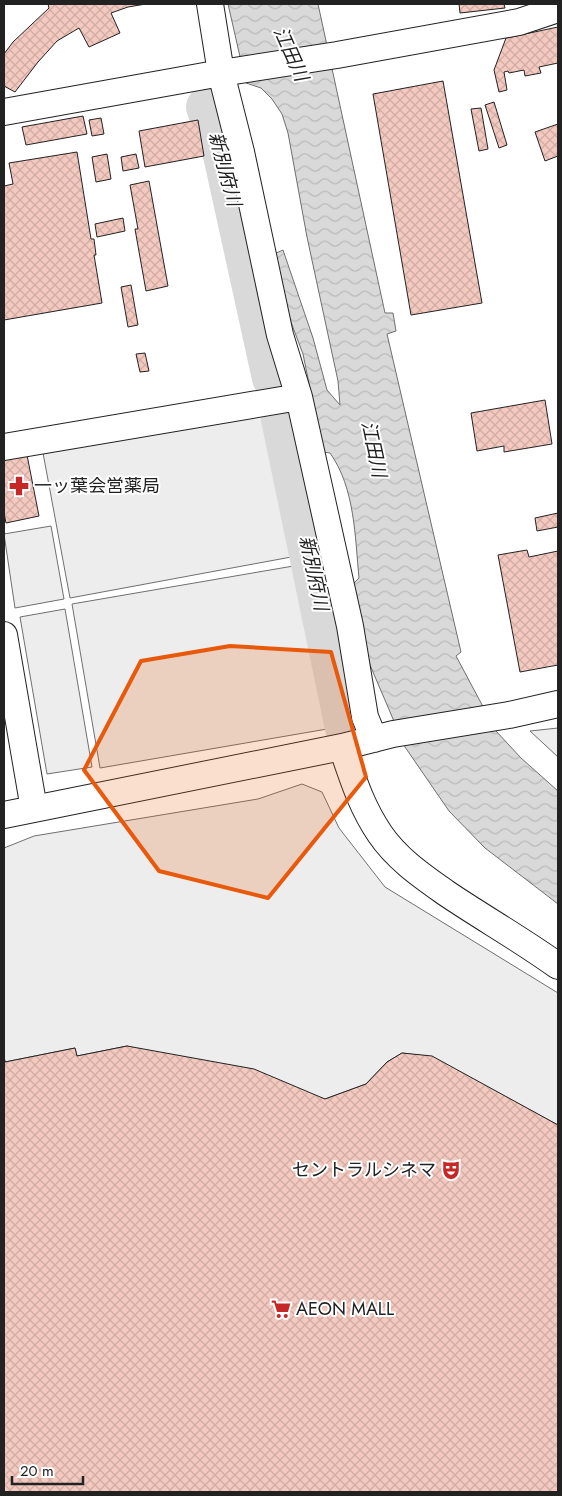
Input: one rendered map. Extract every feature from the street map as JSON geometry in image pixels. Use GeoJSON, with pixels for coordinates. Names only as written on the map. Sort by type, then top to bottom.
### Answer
{"type":"FeatureCollection","features":[{"type":"Feature","properties":{"kind":"street"},"geometry":{"type":"LineString","coordinates":[[210,4],[230,72],[241,152],[280,335],[299,397],[350,626],[365,717],[383,736]]}},
{"type":"Feature","properties":{"kind":"street"},"geometry":{"type":"LineString","coordinates":[[4,112],[519,22],[558,9]]}},
{"type":"Feature","properties":{"kind":"street"},"geometry":{"type":"LineString","coordinates":[[241,152],[256,175],[262,190],[277,247]]}},
{"type":"Feature","properties":{"kind":"street"},"geometry":{"type":"LineString","coordinates":[[4,447],[299,397]]}},
{"type":"Feature","properties":{"kind":"street"},"geometry":{"type":"LineString","coordinates":[[4,635],[34,809]]}},
{"type":"Feature","properties":{"kind":"street"},"geometry":{"type":"LineString","coordinates":[[4,816],[342,747],[383,736],[509,715],[558,704]]}},
{"type":"Feature","properties":{"kind":"street"},"geometry":{"type":"LineString","coordinates":[[342,747],[359,798],[381,836],[403,861],[469,908],[532,947],[558,966]]}},
{"type":"Feature","properties":{"kind":"highlighted area"},"geometry":{"type":"Polygon","coordinates":[[[230,646],[331,652],[366,777],[268,898],[159,871],[84,770],[141,661],[230,646]]]}},
{"type":"Feature","properties":{"kind":"shaded area"},"geometry":{"type":"Polygon","coordinates":[[[276,410],[302,555],[70,598],[43,453],[276,410]]]}},
{"type":"Feature","properties":{"kind":"shaded area"},"geometry":{"type":"Polygon","coordinates":[[[51,526],[64,599],[15,608],[4,534],[51,526]]]}},
{"type":"Feature","properties":{"kind":"shaded area"},"geometry":{"type":"Polygon","coordinates":[[[305,564],[333,728],[100,768],[72,604],[305,564]]]}},
{"type":"Feature","properties":{"kind":"shaded area"},"geometry":{"type":"Polygon","coordinates":[[[65,609],[92,767],[47,774],[20,617],[65,609]]]}},
{"type":"Feature","properties":{"kind":"shaded area"},"geometry":{"type":"Polygon","coordinates":[[[558,728],[558,757],[530,731],[558,728]]]}},
{"type":"Feature","properties":{"kind":"shaded area"},"geometry":{"type":"Polygon","coordinates":[[[302,784],[322,792],[339,828],[385,887],[558,993],[558,1125],[432,1057],[402,1053],[387,1062],[366,1084],[325,1099],[127,1046],[77,1056],[75,1048],[5,1062],[4,848],[34,836],[258,799],[302,784]]]}},
{"type":"Feature","properties":{"kind":"water","name":"江田川"},"geometry":{"type":"Polygon","coordinates":[[[228,4],[318,4],[385,313],[393,313],[396,331],[387,334],[461,652],[456,656],[496,731],[521,758],[558,791],[558,904],[485,848],[449,811],[405,747],[370,665],[353,584],[359,578],[355,530],[349,497],[345,482],[330,453],[323,452],[303,354],[289,317],[274,254],[283,250],[313,338],[327,390],[340,405],[338,381],[307,237],[288,133],[282,114],[272,99],[261,88],[246,83],[228,4]]]}},
{"type":"Feature","properties":{"kind":"building"},"geometry":{"type":"Polygon","coordinates":[[[48,4],[146,4],[128,7],[111,13],[120,33],[89,47],[79,28],[57,41],[15,92],[4,86],[4,54],[13,42],[49,8],[48,4]]]}},
{"type":"Feature","properties":{"kind":"building"},"geometry":{"type":"Polygon","coordinates":[[[459,4],[504,4],[505,8],[460,13],[459,4]]]}},
{"type":"Feature","properties":{"kind":"building"},"geometry":{"type":"Polygon","coordinates":[[[558,27],[558,63],[539,67],[541,73],[525,76],[524,70],[504,72],[507,90],[499,92],[494,70],[506,38],[558,27]]]}},
{"type":"Feature","properties":{"kind":"building"},"geometry":{"type":"Polygon","coordinates":[[[443,81],[482,303],[411,315],[373,94],[443,81]]]}},
{"type":"Feature","properties":{"kind":"building"},"geometry":{"type":"Polygon","coordinates":[[[494,102],[507,145],[499,148],[485,105],[494,102]]]}},
{"type":"Feature","properties":{"kind":"building"},"geometry":{"type":"Polygon","coordinates":[[[481,108],[488,149],[479,151],[471,109],[481,108]]]}},
{"type":"Feature","properties":{"kind":"building"},"geometry":{"type":"Polygon","coordinates":[[[83,116],[87,134],[26,145],[22,127],[83,116]]]}},
{"type":"Feature","properties":{"kind":"building"},"geometry":{"type":"Polygon","coordinates":[[[101,118],[104,134],[92,136],[89,120],[101,118]]]}},
{"type":"Feature","properties":{"kind":"building"},"geometry":{"type":"Polygon","coordinates":[[[198,120],[204,156],[145,167],[139,131],[198,120]]]}},
{"type":"Feature","properties":{"kind":"building"},"geometry":{"type":"Polygon","coordinates":[[[558,124],[558,156],[545,161],[535,132],[558,124]]]}},
{"type":"Feature","properties":{"kind":"building"},"geometry":{"type":"Polygon","coordinates":[[[77,152],[91,239],[94,239],[96,255],[94,255],[102,303],[4,320],[4,186],[13,184],[9,163],[77,152]]]}},
{"type":"Feature","properties":{"kind":"building"},"geometry":{"type":"Polygon","coordinates":[[[107,154],[111,179],[96,182],[92,157],[107,154]]]}},
{"type":"Feature","properties":{"kind":"building"},"geometry":{"type":"Polygon","coordinates":[[[136,154],[139,168],[123,171],[121,157],[136,154]]]}},
{"type":"Feature","properties":{"kind":"building"},"geometry":{"type":"Polygon","coordinates":[[[149,181],[168,286],[146,291],[135,229],[138,229],[130,185],[149,181]]]}},
{"type":"Feature","properties":{"kind":"building"},"geometry":{"type":"Polygon","coordinates":[[[123,218],[125,231],[97,237],[95,224],[123,218]]]}},
{"type":"Feature","properties":{"kind":"building"},"geometry":{"type":"Polygon","coordinates":[[[131,285],[138,325],[128,327],[121,287],[131,285]]]}},
{"type":"Feature","properties":{"kind":"building"},"geometry":{"type":"Polygon","coordinates":[[[145,353],[149,371],[140,372],[136,354],[145,353]]]}},
{"type":"Feature","properties":{"kind":"building"},"geometry":{"type":"Polygon","coordinates":[[[545,400],[552,444],[504,452],[504,446],[477,451],[471,413],[545,400]]]}},
{"type":"Feature","properties":{"kind":"building","name":"一ッ葉会営薬局"},"geometry":{"type":"Polygon","coordinates":[[[27,455],[39,516],[6,523],[4,513],[4,460],[27,455]]]}},
{"type":"Feature","properties":{"kind":"building"},"geometry":{"type":"Polygon","coordinates":[[[558,513],[558,527],[537,531],[535,518],[558,513]]]}},
{"type":"Feature","properties":{"kind":"building"},"geometry":{"type":"Polygon","coordinates":[[[527,550],[529,557],[558,551],[558,665],[520,672],[498,555],[527,550]]]}},
{"type":"Feature","properties":{"kind":"building","name":"AEON MALL"},"geometry":{"type":"Polygon","coordinates":[[[127,1046],[254,1069],[325,1099],[366,1084],[387,1062],[402,1053],[432,1056],[558,1125],[558,1492],[4,1492],[4,1056],[5,1062],[75,1048],[77,1056],[127,1046]]]}},
{"type":"Feature","properties":{"kind":"waterway","name":"新別府川"},"geometry":{"type":"LineString","coordinates":[[207,107],[224,155],[273,378]]}},
{"type":"Feature","properties":{"kind":"waterway","name":"新別府川"},"geometry":{"type":"LineString","coordinates":[[282,419],[346,728]]}},
{"type":"Feature","properties":{"kind":"place","name":"一ッ葉会営薬局"},"geometry":{"type":"Point","coordinates":[19,486]}},
{"type":"Feature","properties":{"kind":"place","name":"セントラルシネマ"},"geometry":{"type":"Point","coordinates":[451,1170]}},
{"type":"Feature","properties":{"kind":"place","name":"AEON MALL"},"geometry":{"type":"Point","coordinates":[281,1309]}}]}
